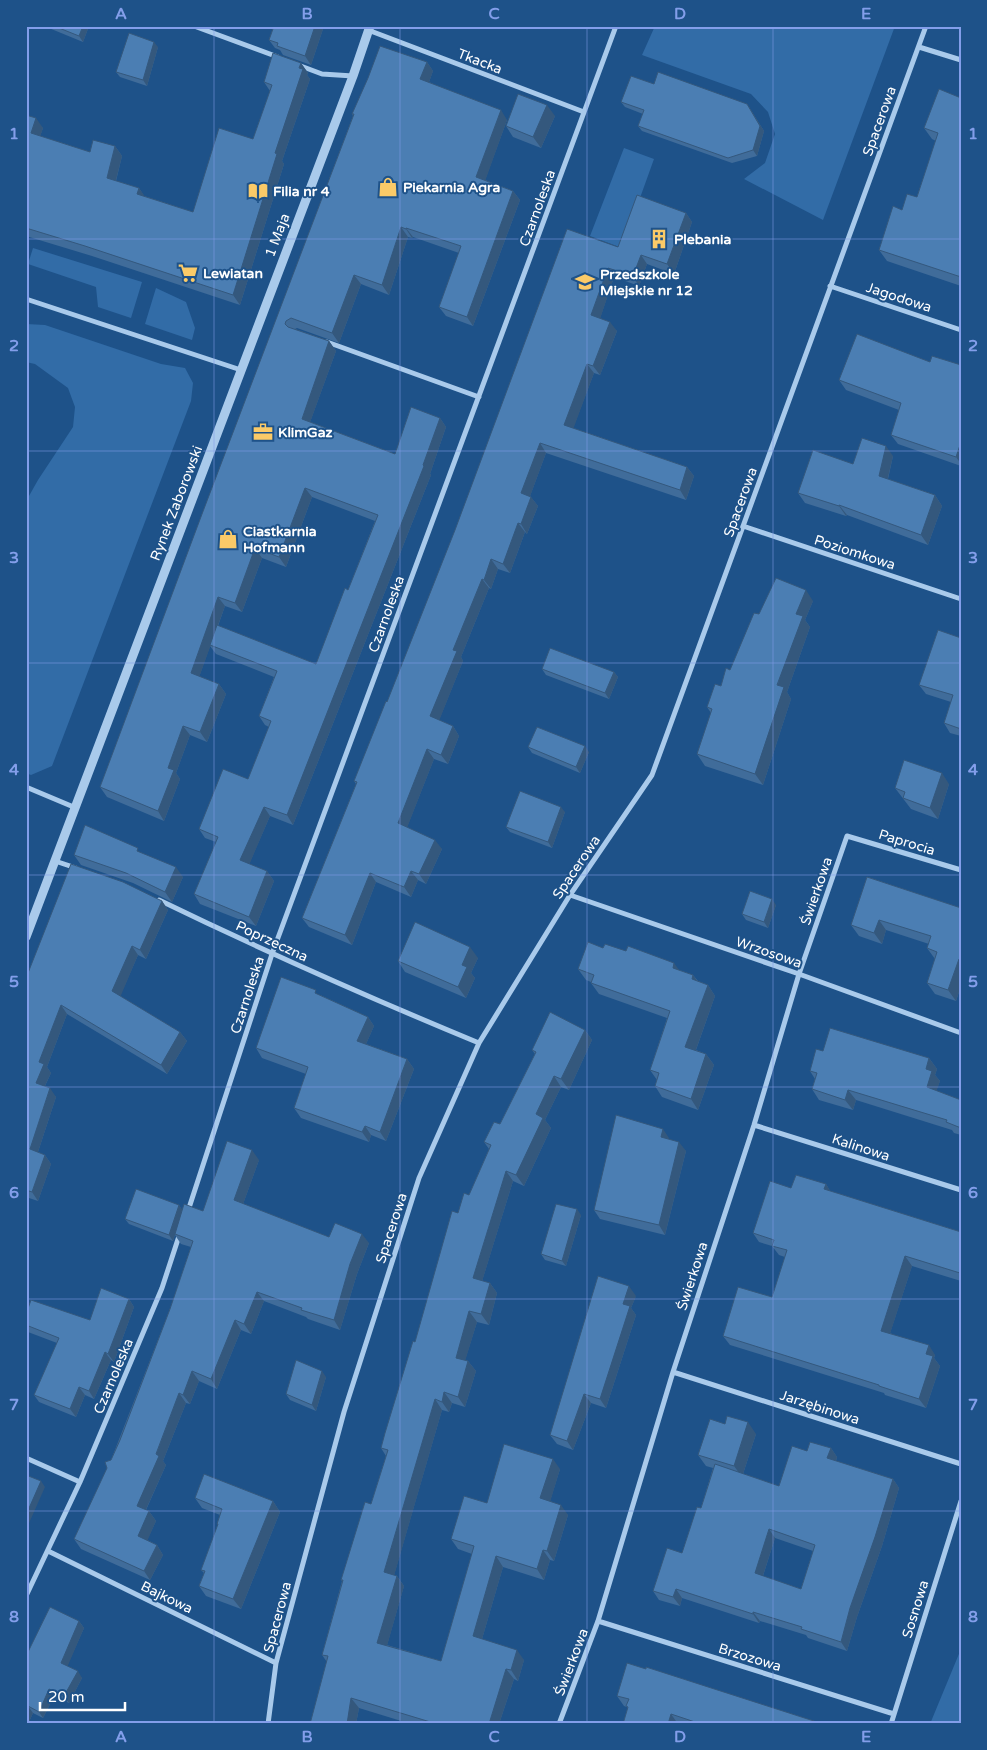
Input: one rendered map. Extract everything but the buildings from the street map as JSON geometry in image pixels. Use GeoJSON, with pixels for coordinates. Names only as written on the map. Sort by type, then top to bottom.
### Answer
{"type":"FeatureCollection","features":[{"type":"Feature","properties":{"kind":"street"},"geometry":{"type":"LineString","coordinates":[[194,26],[286,60]]}},
{"type":"Feature","properties":{"kind":"street","name":"Czarnoleska"},"geometry":{"type":"LineString","coordinates":[[186,1214],[272,954],[616,26]]}},
{"type":"Feature","properties":{"kind":"street","name":"Spacerowa"},"geometry":{"type":"LineString","coordinates":[[268,1724],[276,1663],[344,1412],[419,1178],[479,1043],[570,895],[652,775],[926,26]]}},
{"type":"Feature","properties":{"kind":"street","name":"Tkacka"},"geometry":{"type":"LineString","coordinates":[[369,28],[584,112]]}},
{"type":"Feature","properties":{"kind":"street","name":"1 Maja"},"geometry":{"type":"LineString","coordinates":[[241,370],[353,76],[369,28]]}},
{"type":"Feature","properties":{"kind":"street"},"geometry":{"type":"LineString","coordinates":[[919,46],[961,60]]}},
{"type":"Feature","properties":{"kind":"street"},"geometry":{"type":"LineString","coordinates":[[295,64],[322,74],[353,76]]}},
{"type":"Feature","properties":{"kind":"street","name":"Jagodowa"},"geometry":{"type":"LineString","coordinates":[[830,286],[961,330]]}},
{"type":"Feature","properties":{"kind":"street"},"geometry":{"type":"LineString","coordinates":[[26,299],[241,370]]}},
{"type":"Feature","properties":{"kind":"street"},"geometry":{"type":"LineString","coordinates":[[324,341],[479,397]]}},
{"type":"Feature","properties":{"kind":"street","name":"Rynek Zaborowski"},"geometry":{"type":"LineString","coordinates":[[26,937],[241,370]]}},
{"type":"Feature","properties":{"kind":"street","name":"Poziomkowa"},"geometry":{"type":"LineString","coordinates":[[743,526],[961,599]]}},
{"type":"Feature","properties":{"kind":"street"},"geometry":{"type":"LineString","coordinates":[[26,787],[76,808]]}},
{"type":"Feature","properties":{"kind":"street","name":"Paprocia"},"geometry":{"type":"LineString","coordinates":[[846,836],[961,870]]}},
{"type":"Feature","properties":{"kind":"street","name":"Świerkowa"},"geometry":{"type":"LineString","coordinates":[[559,1724],[598,1621],[673,1372],[754,1125],[799,974],[846,836]]}},
{"type":"Feature","properties":{"kind":"street"},"geometry":{"type":"LineString","coordinates":[[55,861],[78,868]]}},
{"type":"Feature","properties":{"kind":"street","name":"Wrzosowa"},"geometry":{"type":"LineString","coordinates":[[570,895],[799,974],[961,1033]]}},
{"type":"Feature","properties":{"kind":"street","name":"Poprzeczna"},"geometry":{"type":"LineString","coordinates":[[157,900],[364,996],[479,1043]]}},
{"type":"Feature","properties":{"kind":"street","name":"Kalinowa"},"geometry":{"type":"LineString","coordinates":[[754,1125],[961,1190]]}},
{"type":"Feature","properties":{"kind":"street","name":"Czarnoleska"},"geometry":{"type":"LineString","coordinates":[[26,1596],[80,1482],[162,1288],[184,1223]]}},
{"type":"Feature","properties":{"kind":"street","name":"Jarzębinowa"},"geometry":{"type":"LineString","coordinates":[[673,1372],[961,1464]]}},
{"type":"Feature","properties":{"kind":"street"},"geometry":{"type":"LineString","coordinates":[[26,1458],[80,1482]]}},
{"type":"Feature","properties":{"kind":"street","name":"Sosnowa"},"geometry":{"type":"LineString","coordinates":[[891,1724],[961,1500]]}},
{"type":"Feature","properties":{"kind":"street","name":"Bajkowa"},"geometry":{"type":"LineString","coordinates":[[48,1551],[276,1663]]}},
{"type":"Feature","properties":{"kind":"street","name":"Brzozowa"},"geometry":{"type":"LineString","coordinates":[[598,1621],[894,1714]]}},
{"type":"Feature","properties":{"kind":"shaded area"},"geometry":{"type":"Polygon","coordinates":[[[655,26],[895,26],[823,220],[744,179],[765,163],[775,134],[768,112],[751,94],[642,55],[655,26]]]}},
{"type":"Feature","properties":{"kind":"shaded area"},"geometry":{"type":"Polygon","coordinates":[[[624,148],[654,159],[622,248],[590,236],[624,148]]]}},
{"type":"Feature","properties":{"kind":"shaded area"},"geometry":{"type":"Polygon","coordinates":[[[33,248],[142,282],[131,318],[98,307],[96,287],[28,264],[33,248]]]}},
{"type":"Feature","properties":{"kind":"shaded area"},"geometry":{"type":"Polygon","coordinates":[[[156,288],[186,302],[195,328],[192,340],[145,324],[156,288]]]}},
{"type":"Feature","properties":{"kind":"shaded area"},"geometry":{"type":"Polygon","coordinates":[[[26,324],[45,325],[161,364],[185,368],[193,383],[191,401],[52,766],[31,775],[26,773],[26,507],[29,496],[38,480],[73,427],[75,407],[68,388],[35,364],[26,362],[26,324]]]}},
{"type":"Feature","properties":{"kind":"shaded area"},"geometry":{"type":"Polygon","coordinates":[[[961,1649],[961,1724],[930,1724],[961,1649]]]}},
{"type":"Feature","properties":{"kind":"place","name":"Piekarnia Agra"},"geometry":{"type":"Point","coordinates":[388,187]}},
{"type":"Feature","properties":{"kind":"place","name":"Filia nr 4"},"geometry":{"type":"Point","coordinates":[258,191]}},
{"type":"Feature","properties":{"kind":"place","name":"Plebania"},"geometry":{"type":"Point","coordinates":[659,239]}},
{"type":"Feature","properties":{"kind":"place","name":"Lewiatan"},"geometry":{"type":"Point","coordinates":[188,273]}},
{"type":"Feature","properties":{"kind":"place","name":"Przedszkole Miejskie nr 12"},"geometry":{"type":"Point","coordinates":[585,282]}},
{"type":"Feature","properties":{"kind":"place","name":"KlimGaz"},"geometry":{"type":"Point","coordinates":[263,432]}},
{"type":"Feature","properties":{"kind":"place","name":"Ciastkarnia Hofmann"},"geometry":{"type":"Point","coordinates":[228,539]}}]}
